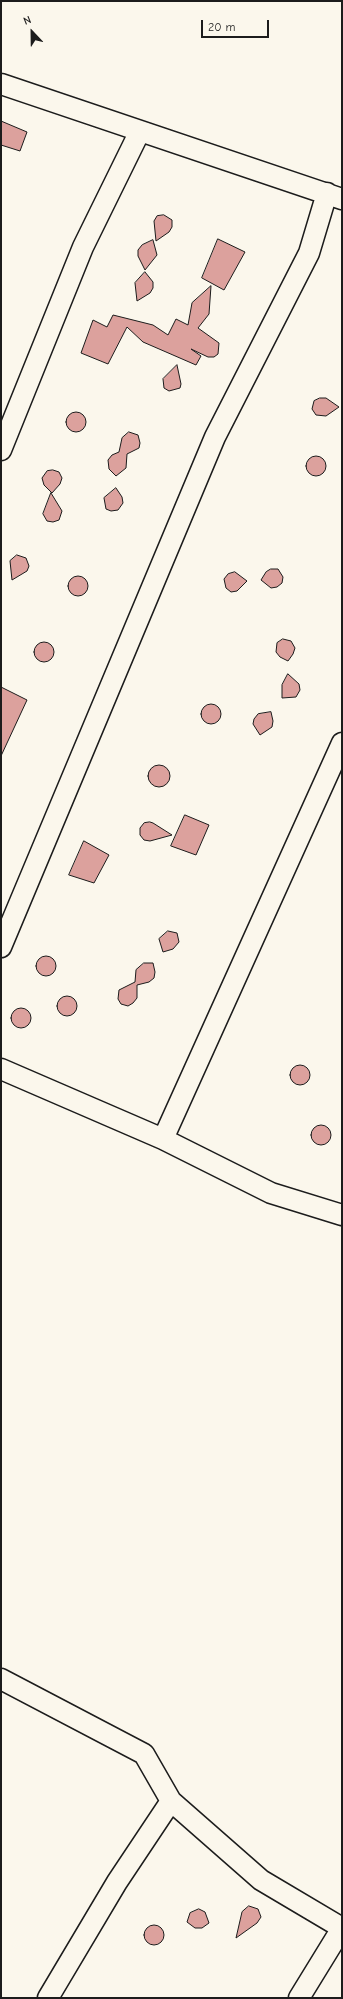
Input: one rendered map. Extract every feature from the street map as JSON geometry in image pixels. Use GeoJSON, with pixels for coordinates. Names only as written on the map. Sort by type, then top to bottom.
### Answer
{"type":"FeatureCollection","features":[{"type":"Feature","properties":{"kind":"street"},"geometry":{"type":"LineString","coordinates":[[1,84],[334,196],[309,253],[215,437],[1,947]]}},
{"type":"Feature","properties":{"kind":"street"},"geometry":{"type":"LineString","coordinates":[[1,450],[83,247],[140,131]]}},
{"type":"Feature","properties":{"kind":"street"},"geometry":{"type":"LineString","coordinates":[[163,1139],[342,743]]}},
{"type":"Feature","properties":{"kind":"street"},"geometry":{"type":"LineString","coordinates":[[1,1069],[163,1139],[271,1193],[342,1215]]}},
{"type":"Feature","properties":{"kind":"street"},"geometry":{"type":"LineString","coordinates":[[1,1679],[144,1754],[171,1801],[261,1880],[342,1928],[299,1998]]}},
{"type":"Feature","properties":{"kind":"street"},"geometry":{"type":"LineString","coordinates":[[48,1998],[117,1882],[171,1801]]}},
{"type":"Feature","properties":{"kind":"building"},"geometry":{"type":"Polygon","coordinates":[[[1,121],[27,132],[20,151],[1,145],[1,121]]]}},
{"type":"Feature","properties":{"kind":"building"},"geometry":{"type":"Polygon","coordinates":[[[164,215],[172,220],[172,227],[169,232],[156,241],[154,221],[157,216],[164,215]]]}},
{"type":"Feature","properties":{"kind":"building"},"geometry":{"type":"Polygon","coordinates":[[[218,239],[245,252],[224,290],[202,278],[218,239]]]}},
{"type":"Feature","properties":{"kind":"building"},"geometry":{"type":"Polygon","coordinates":[[[153,240],[157,255],[145,270],[138,256],[138,250],[142,245],[153,240]]]}},
{"type":"Feature","properties":{"kind":"building"},"geometry":{"type":"Polygon","coordinates":[[[145,272],[153,282],[153,288],[150,293],[137,301],[135,283],[145,272]]]}},
{"type":"Feature","properties":{"kind":"building"},"geometry":{"type":"Polygon","coordinates":[[[211,286],[209,314],[198,328],[219,343],[218,354],[214,357],[208,357],[191,349],[201,356],[196,365],[143,342],[127,327],[108,364],[81,353],[93,320],[107,327],[113,315],[153,325],[168,335],[176,319],[188,325],[192,303],[211,286]]]}},
{"type":"Feature","properties":{"kind":"building"},"geometry":{"type":"Polygon","coordinates":[[[177,365],[181,384],[180,388],[169,391],[164,388],[163,379],[177,365]]]}},
{"type":"Feature","properties":{"kind":"building"},"geometry":{"type":"Polygon","coordinates":[[[320,398],[326,398],[339,407],[326,416],[316,415],[312,409],[314,401],[320,398]]]}},
{"type":"Feature","properties":{"kind":"building"},"geometry":{"type":"Polygon","coordinates":[[[76,412],[83,415],[86,422],[83,429],[76,432],[69,429],[66,422],[69,415],[76,412]]]}},
{"type":"Feature","properties":{"kind":"building"},"geometry":{"type":"Polygon","coordinates":[[[129,432],[138,435],[140,443],[139,448],[127,454],[126,468],[116,476],[109,469],[108,460],[112,455],[119,452],[122,438],[129,432]]]}},
{"type":"Feature","properties":{"kind":"building"},"geometry":{"type":"Polygon","coordinates":[[[316,456],[323,459],[326,466],[323,473],[316,476],[309,473],[306,466],[309,459],[316,456]]]}},
{"type":"Feature","properties":{"kind":"building"},"geometry":{"type":"Polygon","coordinates":[[[53,470],[59,472],[62,478],[60,484],[52,493],[44,485],[42,478],[47,471],[53,470]]]}},
{"type":"Feature","properties":{"kind":"building"},"geometry":{"type":"Polygon","coordinates":[[[116,488],[122,497],[123,503],[118,510],[111,511],[106,509],[104,498],[116,488]]]}},
{"type":"Feature","properties":{"kind":"building"},"geometry":{"type":"Polygon","coordinates":[[[51,493],[62,511],[59,520],[53,522],[47,521],[43,514],[51,493]]]}},
{"type":"Feature","properties":{"kind":"building"},"geometry":{"type":"Polygon","coordinates":[[[17,555],[26,558],[29,566],[27,571],[12,580],[10,561],[17,555]]]}},
{"type":"Feature","properties":{"kind":"building"},"geometry":{"type":"Polygon","coordinates":[[[271,569],[278,569],[283,577],[282,583],[277,587],[271,588],[261,580],[266,572],[271,569]]]}},
{"type":"Feature","properties":{"kind":"building"},"geometry":{"type":"Polygon","coordinates":[[[235,572],[247,581],[237,591],[231,592],[226,588],[224,579],[228,574],[235,572]]]}},
{"type":"Feature","properties":{"kind":"building"},"geometry":{"type":"Polygon","coordinates":[[[78,576],[85,579],[88,586],[85,593],[78,596],[71,593],[68,586],[71,579],[78,576]]]}},
{"type":"Feature","properties":{"kind":"building"},"geometry":{"type":"Polygon","coordinates":[[[283,639],[291,641],[295,648],[288,661],[280,657],[276,652],[277,643],[283,639]]]}},
{"type":"Feature","properties":{"kind":"building"},"geometry":{"type":"Polygon","coordinates":[[[44,642],[51,645],[54,652],[51,659],[44,662],[37,659],[34,652],[37,645],[44,642]]]}},
{"type":"Feature","properties":{"kind":"building"},"geometry":{"type":"Polygon","coordinates":[[[288,674],[299,684],[300,690],[296,697],[282,698],[282,685],[288,674]]]}},
{"type":"Feature","properties":{"kind":"building"},"geometry":{"type":"Polygon","coordinates":[[[1,687],[27,700],[1,756],[1,687]]]}},
{"type":"Feature","properties":{"kind":"building"},"geometry":{"type":"Polygon","coordinates":[[[211,704],[218,707],[221,714],[218,721],[211,724],[204,721],[201,714],[204,707],[211,704]]]}},
{"type":"Feature","properties":{"kind":"building"},"geometry":{"type":"Polygon","coordinates":[[[271,712],[273,721],[272,727],[260,735],[253,724],[254,719],[258,714],[271,712]]]}},
{"type":"Feature","properties":{"kind":"building"},"geometry":{"type":"Polygon","coordinates":[[[159,765],[167,768],[170,776],[167,784],[159,787],[151,784],[148,776],[151,768],[159,765]]]}},
{"type":"Feature","properties":{"kind":"building"},"geometry":{"type":"Polygon","coordinates":[[[185,815],[209,825],[196,855],[171,846],[185,815]]]}},
{"type":"Feature","properties":{"kind":"building"},"geometry":{"type":"Polygon","coordinates":[[[150,822],[172,835],[150,841],[144,840],[140,835],[140,828],[144,823],[150,822]]]}},
{"type":"Feature","properties":{"kind":"building"},"geometry":{"type":"Polygon","coordinates":[[[84,841],[109,855],[94,883],[69,875],[84,841]]]}},
{"type":"Feature","properties":{"kind":"building"},"geometry":{"type":"Polygon","coordinates":[[[168,931],[177,933],[179,942],[173,949],[163,952],[159,939],[168,931]]]}},
{"type":"Feature","properties":{"kind":"building"},"geometry":{"type":"Polygon","coordinates":[[[46,956],[53,959],[56,966],[53,973],[46,976],[39,973],[36,966],[39,959],[46,956]]]}},
{"type":"Feature","properties":{"kind":"building"},"geometry":{"type":"Polygon","coordinates":[[[144,963],[153,963],[155,972],[154,978],[149,982],[137,985],[137,998],[133,1003],[128,1006],[121,1004],[118,999],[119,990],[135,982],[136,970],[144,963]]]}},
{"type":"Feature","properties":{"kind":"building"},"geometry":{"type":"Polygon","coordinates":[[[67,996],[74,999],[77,1006],[74,1013],[67,1016],[60,1013],[57,1006],[60,999],[67,996]]]}},
{"type":"Feature","properties":{"kind":"building"},"geometry":{"type":"Polygon","coordinates":[[[21,1008],[28,1011],[31,1018],[28,1025],[21,1028],[14,1025],[11,1018],[14,1011],[21,1008]]]}},
{"type":"Feature","properties":{"kind":"building"},"geometry":{"type":"Polygon","coordinates":[[[300,1065],[307,1068],[310,1075],[307,1082],[300,1085],[293,1082],[290,1075],[293,1068],[300,1065]]]}},
{"type":"Feature","properties":{"kind":"building"},"geometry":{"type":"Polygon","coordinates":[[[321,1125],[328,1128],[331,1135],[328,1142],[321,1145],[314,1142],[311,1135],[314,1128],[321,1125]]]}},
{"type":"Feature","properties":{"kind":"building"},"geometry":{"type":"Polygon","coordinates":[[[249,1906],[258,1909],[261,1917],[257,1923],[236,1938],[242,1912],[249,1906]]]}},
{"type":"Feature","properties":{"kind":"building"},"geometry":{"type":"Polygon","coordinates":[[[199,1909],[205,1912],[209,1923],[202,1928],[195,1928],[187,1922],[190,1913],[199,1909]]]}},
{"type":"Feature","properties":{"kind":"building"},"geometry":{"type":"Polygon","coordinates":[[[154,1925],[161,1928],[164,1935],[161,1942],[154,1945],[147,1942],[144,1935],[147,1928],[154,1925]]]}}]}
